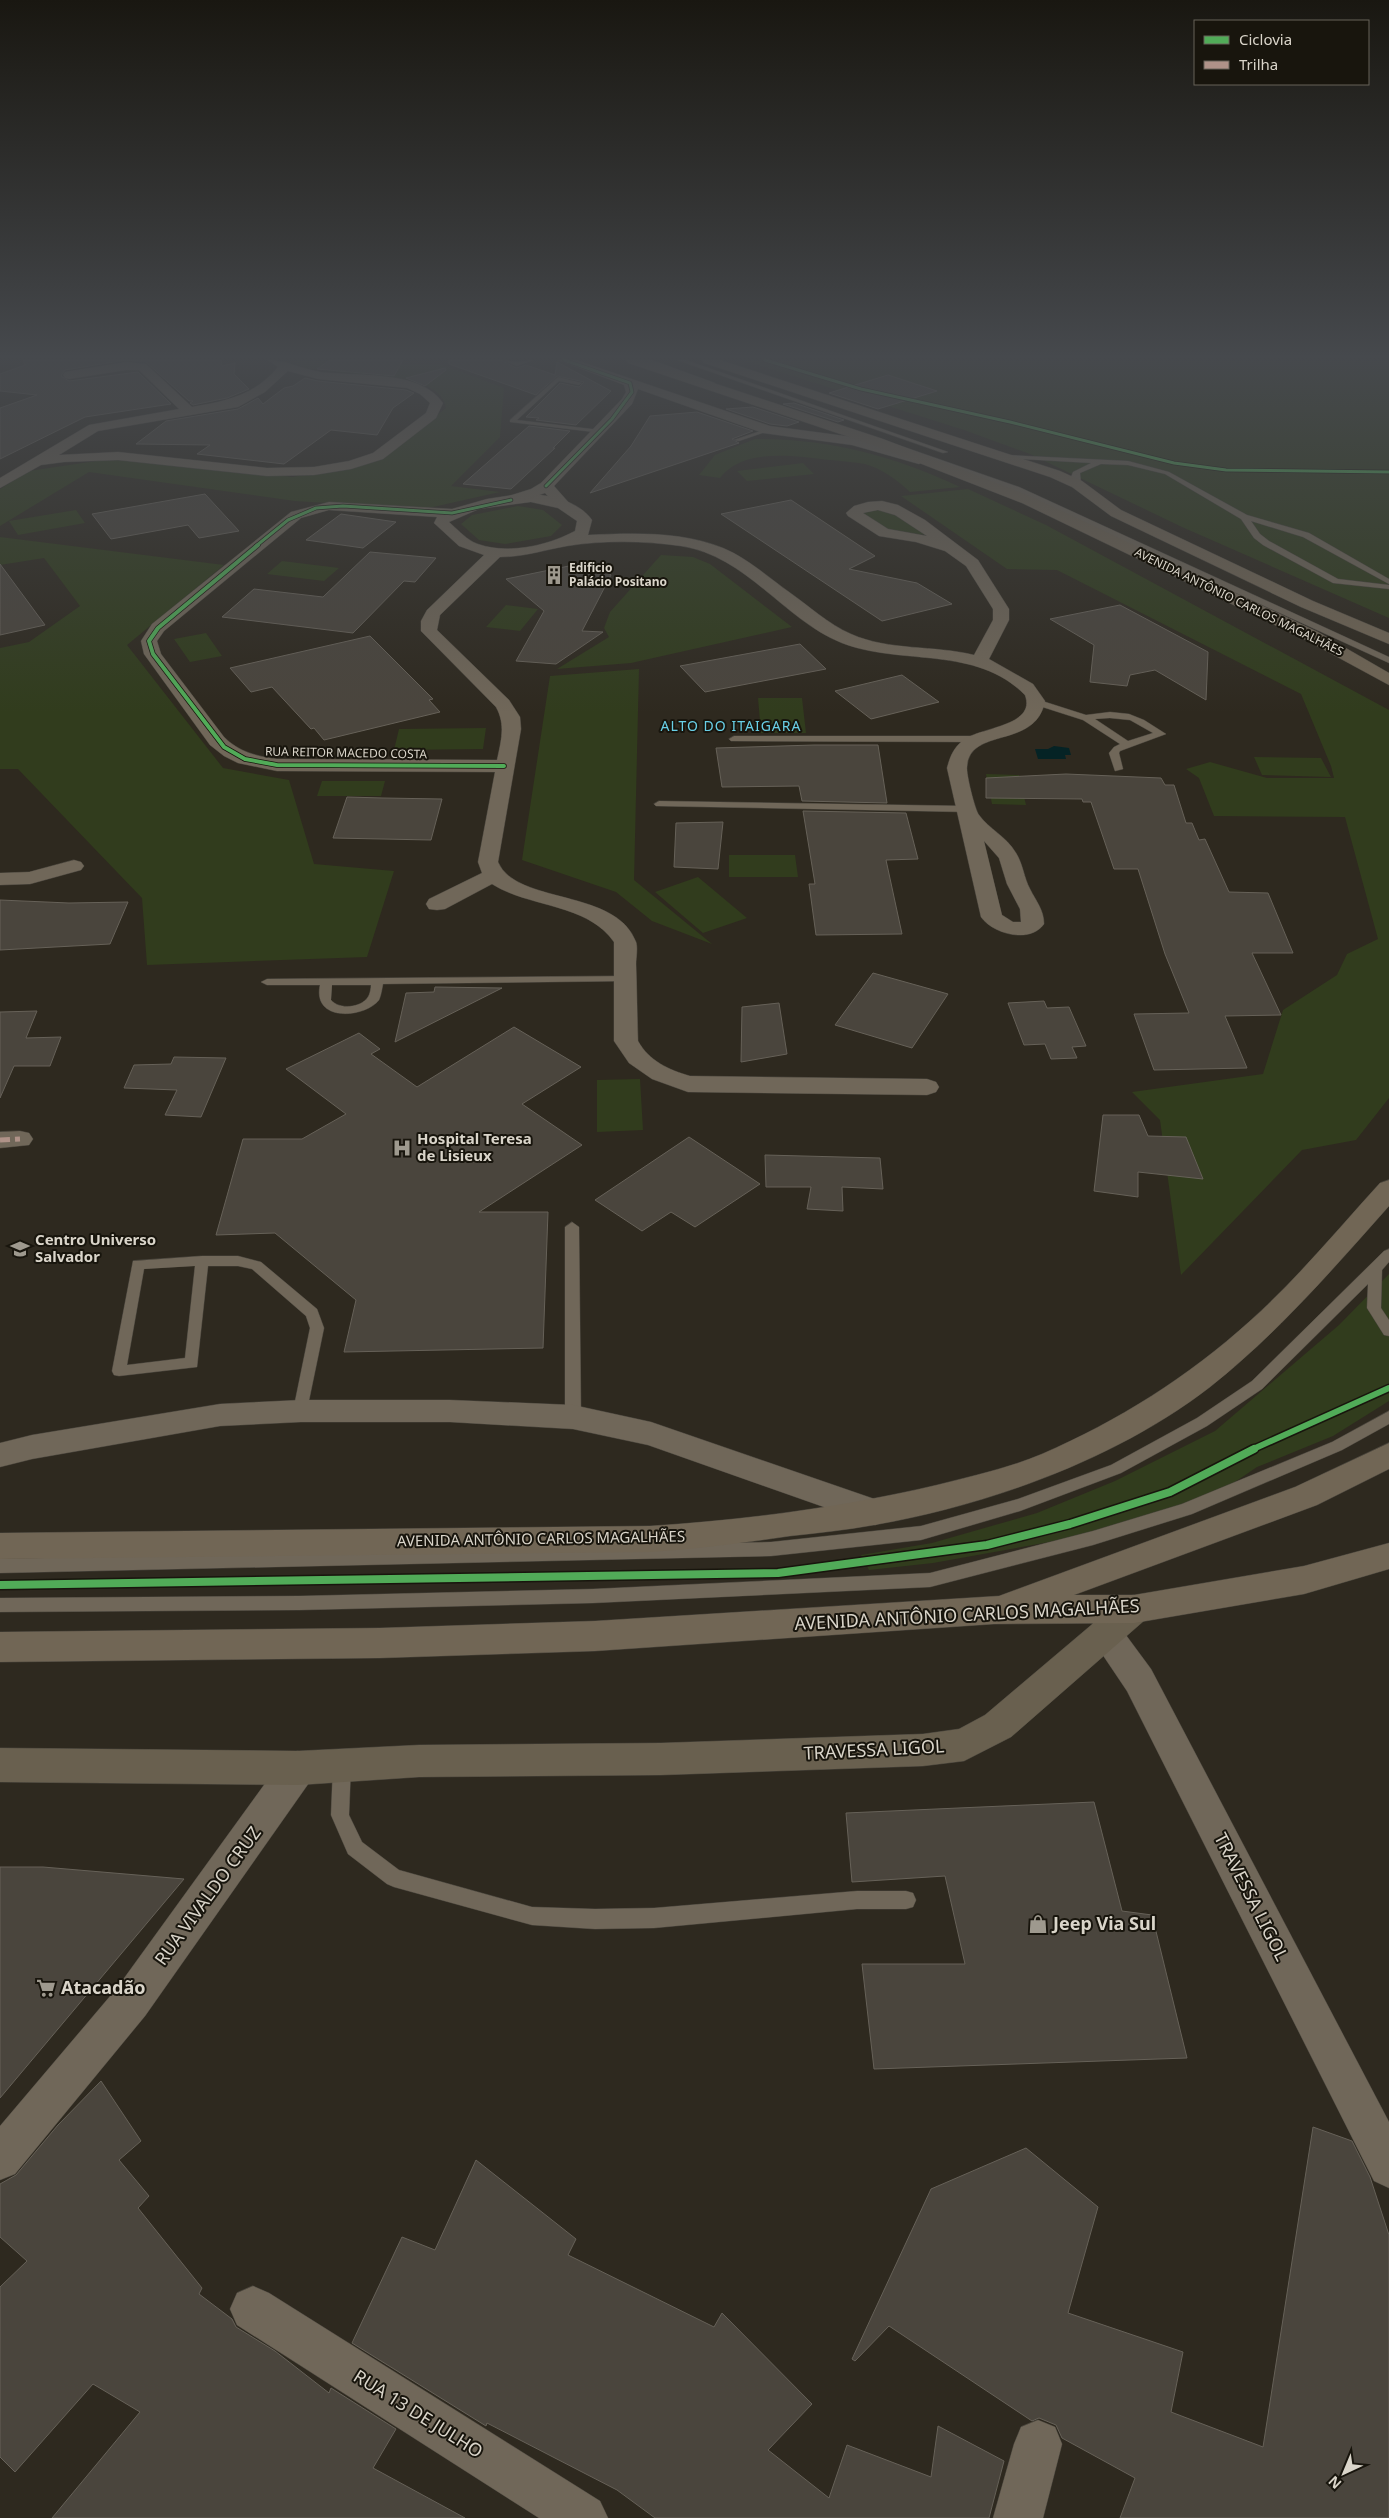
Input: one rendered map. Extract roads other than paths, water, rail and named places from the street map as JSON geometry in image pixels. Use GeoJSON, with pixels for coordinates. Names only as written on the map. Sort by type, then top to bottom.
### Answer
{"type":"FeatureCollection","features":[{"type":"Feature","properties":{"kind":"main road","name":"AVENIDA ANTÔNIO CARLOS MAGALHÃES"},"geometry":{"type":"LineString","coordinates":[[984,478],[1312,636],[1389,680]]}},
{"type":"Feature","properties":{"kind":"main road","name":"AVENIDA ANTÔNIO CARLOS MAGALHÃES"},"geometry":{"type":"LineString","coordinates":[[1060,478],[1077,484],[1116,513],[1307,604],[1389,639]]}},
{"type":"Feature","properties":{"kind":"main road"},"geometry":{"type":"LineString","coordinates":[[1116,513],[1163,544],[1389,645]]}},
{"type":"Feature","properties":{"kind":"main road"},"geometry":{"type":"LineString","coordinates":[[1312,636],[1389,670]]}},
{"type":"Feature","properties":{"kind":"main road","name":"AVENIDA ANTÔNIO CARLOS MAGALHÃES"},"geometry":{"type":"LineString","coordinates":[[1,1552],[650,1539],[696,1536],[875,1512],[963,1491],[1050,1464],[1134,1423],[1198,1380],[1261,1328],[1312,1276],[1389,1189]]}},
{"type":"Feature","properties":{"kind":"main road"},"geometry":{"type":"LineString","coordinates":[[994,1610],[1306,1496],[1389,1455]]}},
{"type":"Feature","properties":{"kind":"main road","name":"AVENIDA ANTÔNIO CARLOS MAGALHÃES"},"geometry":{"type":"LineString","coordinates":[[0,1647],[380,1643],[576,1636],[994,1610],[1134,1609],[1304,1580],[1389,1556]]}},
{"type":"Feature","properties":{"kind":"main road","name":"TRAVESSA LIGOL"},"geometry":{"type":"LineString","coordinates":[[342,1766],[419,1761],[660,1759],[923,1750],[964,1745],[998,1726],[1134,1609]]}},
{"type":"Feature","properties":{"kind":"main road"},"geometry":{"type":"LineString","coordinates":[[0,1765],[298,1768],[342,1766]]}},
{"type":"Feature","properties":{"kind":"street"},"geometry":{"type":"LineString","coordinates":[[554,478],[536,492],[452,514],[444,517],[441,523],[467,545],[496,552],[517,552],[563,542],[640,539],[689,544],[716,551],[842,637],[868,645],[979,661],[1003,671],[1026,686],[1034,694],[1036,702],[1031,716],[1015,728],[976,739],[960,751],[957,759],[957,768],[992,917],[1002,926],[1010,928],[1028,927],[1033,924],[1034,919],[1030,906],[1016,882],[1008,858],[1000,846],[969,814]]}},
{"type":"Feature","properties":{"kind":"street"},"geometry":{"type":"LineString","coordinates":[[546,486],[563,504],[585,520],[612,532],[640,539]]}},
{"type":"Feature","properties":{"kind":"street"},"geometry":{"type":"LineString","coordinates":[[511,500],[539,499],[563,504]]}},
{"type":"Feature","properties":{"kind":"street","name":"RUA REITOR MACEDO COSTA"},"geometry":{"type":"LineString","coordinates":[[452,514],[329,506],[296,515],[158,628],[149,641],[150,647],[153,654],[218,741],[226,750],[241,758],[277,764],[504,766]]}},
{"type":"Feature","properties":{"kind":"street"},"geometry":{"type":"LineString","coordinates":[[950,548],[918,538],[884,533],[853,513],[858,509],[886,506],[938,536],[950,548],[972,563],[1001,609],[1001,620],[979,661]]}},
{"type":"Feature","properties":{"kind":"street"},"geometry":{"type":"LineString","coordinates":[[563,542],[582,533],[585,520]]}},
{"type":"Feature","properties":{"kind":"street"},"geometry":{"type":"LineString","coordinates":[[496,552],[433,613],[429,620],[429,631],[492,692],[511,717],[512,729],[488,862],[494,875],[524,892],[605,919],[619,930],[625,942],[626,1041],[632,1054],[647,1067],[666,1078],[688,1084],[716,1086],[926,1087]]}},
{"type":"Feature","properties":{"kind":"street"},"geometry":{"type":"LineString","coordinates":[[0,879],[30,878],[74,866]]}},
{"type":"Feature","properties":{"kind":"street"},"geometry":{"type":"LineString","coordinates":[[437,904],[494,875]]}},
{"type":"Feature","properties":{"kind":"street"},"geometry":{"type":"LineString","coordinates":[[0,1456],[32,1447],[220,1415],[301,1411],[450,1411],[573,1417],[651,1434],[875,1512]]}},
{"type":"Feature","properties":{"kind":"street","name":"TRAVESSA LIGOL"},"geometry":{"type":"LineString","coordinates":[[1105,1634],[1139,1680],[1389,2166]]}},
{"type":"Feature","properties":{"kind":"street","name":"RUA VIVALDO CRUZ"},"geometry":{"type":"LineString","coordinates":[[0,2159],[131,2002],[298,1768]]}},
{"type":"Feature","properties":{"kind":"street","name":"RUA 13 DE JULHO"},"geometry":{"type":"LineString","coordinates":[[253,2309],[583,2518]]}},
{"type":"Feature","properties":{"kind":"street"},"geometry":{"type":"LineString","coordinates":[[1018,2518],[1038,2444]]}},
{"type":"Feature","properties":{"kind":"lane"},"geometry":{"type":"LineString","coordinates":[[989,478],[1082,518],[1389,660]]}},
{"type":"Feature","properties":{"kind":"lane"},"geometry":{"type":"LineString","coordinates":[[1009,478],[1067,503]]}},
{"type":"Feature","properties":{"kind":"lane"},"geometry":{"type":"LineString","coordinates":[[1075,478],[1077,484]]}},
{"type":"Feature","properties":{"kind":"lane"},"geometry":{"type":"LineString","coordinates":[[1174,478],[1244,517],[1306,535],[1389,582]]}},
{"type":"Feature","properties":{"kind":"lane"},"geometry":{"type":"LineString","coordinates":[[1085,511],[1389,655]]}},
{"type":"Feature","properties":{"kind":"lane"},"geometry":{"type":"LineString","coordinates":[[1244,517],[1257,536],[1266,543],[1328,577],[1347,584],[1389,587]]}},
{"type":"Feature","properties":{"kind":"lane"},"geometry":{"type":"LineString","coordinates":[[1036,702],[1086,718],[1127,744]]}},
{"type":"Feature","properties":{"kind":"lane"},"geometry":{"type":"LineString","coordinates":[[1086,718],[1115,714],[1129,715],[1161,734],[1127,744],[1117,749],[1114,754],[1118,769]]}},
{"type":"Feature","properties":{"kind":"lane"},"geometry":{"type":"LineString","coordinates":[[734,738],[976,739]]}},
{"type":"Feature","properties":{"kind":"lane"},"geometry":{"type":"LineString","coordinates":[[659,804],[969,814]]}},
{"type":"Feature","properties":{"kind":"lane"},"geometry":{"type":"LineString","coordinates":[[267,982],[626,979]]}},
{"type":"Feature","properties":{"kind":"lane"},"geometry":{"type":"LineString","coordinates":[[326,981],[324,997],[326,1003],[332,1007],[351,1010],[361,1008],[374,998],[378,980]]}},
{"type":"Feature","properties":{"kind":"lane"},"geometry":{"type":"LineString","coordinates":[[572,1227],[573,1417]]}},
{"type":"Feature","properties":{"kind":"lane"},"geometry":{"type":"LineString","coordinates":[[1,1552],[771,1549],[920,1532],[1020,1505],[1116,1469],[1202,1422],[1256,1385],[1375,1270],[1389,1254]]}},
{"type":"Feature","properties":{"kind":"lane"},"geometry":{"type":"LineString","coordinates":[[202,1261],[192,1364],[119,1371],[138,1264],[202,1261],[238,1261],[256,1265],[312,1312],[317,1328],[301,1411]]}},
{"type":"Feature","properties":{"kind":"lane"},"geometry":{"type":"LineString","coordinates":[[1375,1270],[1374,1308],[1389,1332]]}},
{"type":"Feature","properties":{"kind":"lane"},"geometry":{"type":"LineString","coordinates":[[0,1605],[300,1603],[594,1596],[930,1580],[1093,1538],[1186,1509],[1337,1446],[1389,1417]]}},
{"type":"Feature","properties":{"kind":"lane"},"geometry":{"type":"LineString","coordinates":[[342,1766],[340,1815],[355,1848],[394,1878],[532,1916],[595,1919],[654,1918],[857,1900],[906,1900]]}},
{"type":"Feature","properties":{"kind":"water"},"geometry":{"type":"Polygon","coordinates":[[[1054,746],[1069,748],[1071,755],[1065,755],[1066,759],[1038,759],[1035,749],[1048,749],[1054,746]]]}},
{"type":"Feature","properties":{"kind":"place","name":"Edificio Palácio Positano"},"geometry":{"type":"Point","coordinates":[554,575]}},
{"type":"Feature","properties":{"kind":"place","name":"Hospital Teresa de Lisieux"},"geometry":{"type":"Point","coordinates":[402,1148]}},
{"type":"Feature","properties":{"kind":"place","name":"Centro Universo Salvador"},"geometry":{"type":"Point","coordinates":[20,1249]}},
{"type":"Feature","properties":{"kind":"place","name":"Jeep Via Sul"},"geometry":{"type":"Point","coordinates":[1038,1924]}},
{"type":"Feature","properties":{"kind":"place","name":"Atacadão"},"geometry":{"type":"Point","coordinates":[46,1988]}},
{"type":"Feature","properties":{"kind":"district","name":"ALTO DO ITAIGARA"},"geometry":{"type":"Point","coordinates":[731,726]}}]}
